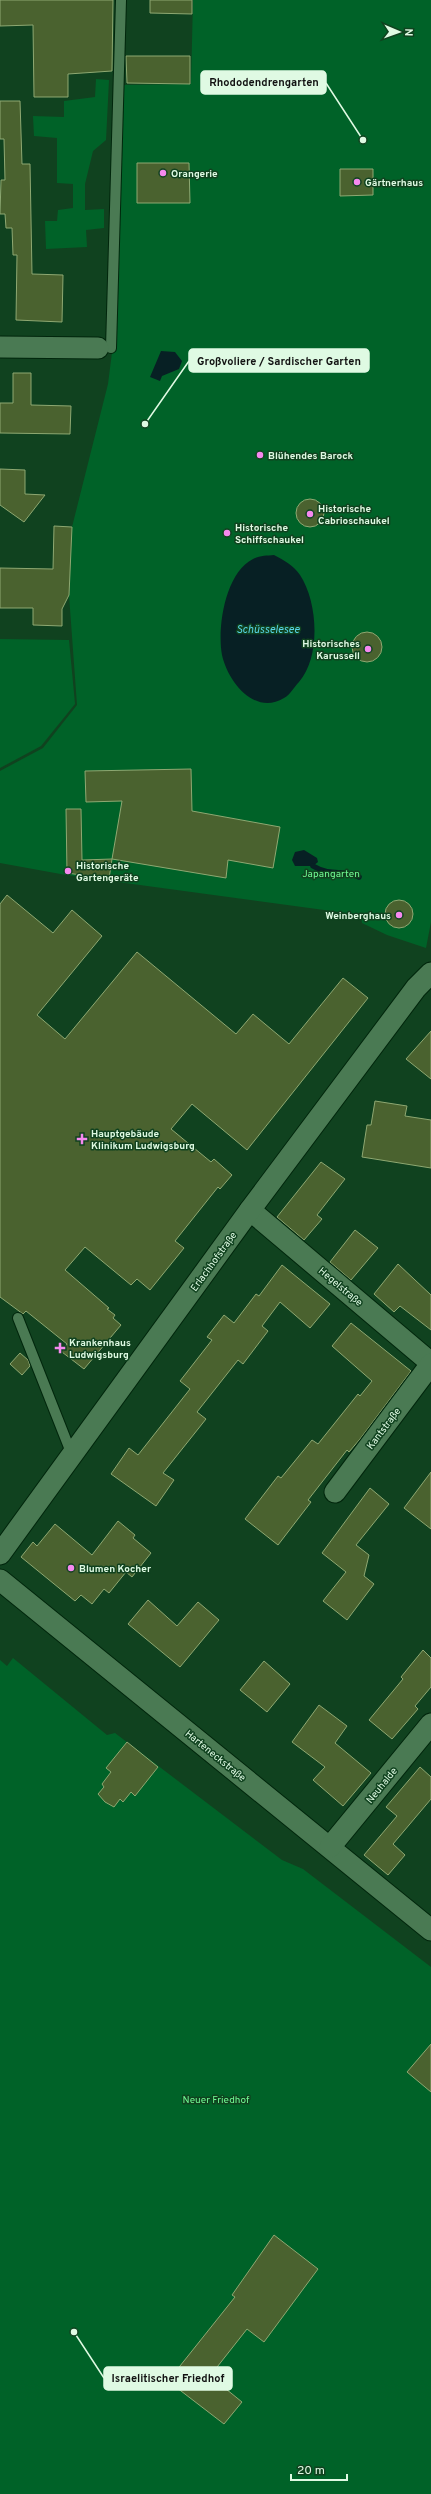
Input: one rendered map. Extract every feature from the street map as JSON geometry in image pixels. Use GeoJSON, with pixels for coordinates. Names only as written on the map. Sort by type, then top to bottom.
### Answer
{"type":"FeatureCollection","features":[{"type":"Feature","properties":{"kind":"street"},"geometry":{"type":"LineString","coordinates":[[0,347],[105,348]]}},
{"type":"Feature","properties":{"kind":"street","name":"Erlachhofstraße"},"geometry":{"type":"LineString","coordinates":[[0,1554],[250,1210],[416,988],[431,973]]}},
{"type":"Feature","properties":{"kind":"street","name":"Hegelstraße"},"geometry":{"type":"LineString","coordinates":[[250,1210],[431,1364]]}},
{"type":"Feature","properties":{"kind":"street","name":"Kantstraße"},"geometry":{"type":"LineString","coordinates":[[335,1492],[431,1364]]}},
{"type":"Feature","properties":{"kind":"street","name":"Harteneckstraße"},"geometry":{"type":"LineString","coordinates":[[0,1580],[431,1930]]}},
{"type":"Feature","properties":{"kind":"street","name":"Neuhalde"},"geometry":{"type":"LineString","coordinates":[[330,1847],[431,1724]]}},
{"type":"Feature","properties":{"kind":"lane"},"geometry":{"type":"LineString","coordinates":[[105,348],[121,0]]}},
{"type":"Feature","properties":{"kind":"lane"},"geometry":{"type":"LineString","coordinates":[[18,1318],[72,1455]]}},
{"type":"Feature","properties":{"kind":"green space","name":"Blühendes Barock"},"geometry":{"type":"Polygon","coordinates":[[[193,0],[431,0],[431,922],[426,948],[387,935],[362,923],[361,915],[66,875],[0,863],[0,771],[43,748],[77,705],[69,595],[72,527],[108,384],[117,313],[120,85],[191,84],[193,0]]]}},
{"type":"Feature","properties":{"kind":"green space"},"geometry":{"type":"Polygon","coordinates":[[[96,79],[109,80],[106,140],[93,151],[85,184],[85,210],[104,209],[104,228],[86,230],[87,247],[46,249],[45,221],[57,221],[58,210],[73,208],[73,184],[57,183],[57,138],[34,136],[33,116],[64,117],[64,101],[95,97],[96,79]]]}},
{"type":"Feature","properties":{"kind":"green space"},"geometry":{"type":"Polygon","coordinates":[[[0,639],[69,640],[75,704],[41,746],[0,768],[0,639]]]}},
{"type":"Feature","properties":{"kind":"green space","name":"Neuer Friedhof"},"geometry":{"type":"Polygon","coordinates":[[[13,1658],[107,1735],[115,1733],[282,1860],[303,1869],[431,1967],[431,2494],[0,2494],[0,1660],[7,1666],[13,1658]]]}},
{"type":"Feature","properties":{"kind":"water"},"geometry":{"type":"Polygon","coordinates":[[[161,351],[175,352],[182,361],[179,369],[162,376],[160,381],[150,377],[161,351]]]}},
{"type":"Feature","properties":{"kind":"water","name":"Schüsselesee"},"geometry":{"type":"Polygon","coordinates":[[[274,555],[295,569],[306,586],[311,600],[313,614],[314,644],[311,659],[306,671],[290,693],[284,698],[273,702],[263,703],[244,693],[230,676],[222,655],[222,616],[230,588],[243,566],[253,559],[261,556],[274,555]]]}},
{"type":"Feature","properties":{"kind":"water"},"geometry":{"type":"Polygon","coordinates":[[[304,850],[317,858],[318,862],[313,866],[295,866],[292,860],[295,852],[304,850]]]}},
{"type":"Feature","properties":{"kind":"building"},"geometry":{"type":"Polygon","coordinates":[[[0,0],[113,0],[112,71],[68,74],[68,97],[34,97],[33,25],[0,26],[0,0]]]}},
{"type":"Feature","properties":{"kind":"building"},"geometry":{"type":"Polygon","coordinates":[[[150,0],[192,0],[192,14],[150,13],[150,0]]]}},
{"type":"Feature","properties":{"kind":"building"},"geometry":{"type":"Polygon","coordinates":[[[126,56],[190,56],[190,84],[127,83],[126,56]]]}},
{"type":"Feature","properties":{"kind":"building"},"geometry":{"type":"Polygon","coordinates":[[[0,101],[20,101],[22,164],[30,164],[32,274],[63,275],[62,322],[16,320],[17,255],[13,255],[12,228],[6,228],[5,214],[0,214],[1,180],[5,180],[4,139],[0,139],[0,101]]]}},
{"type":"Feature","properties":{"kind":"building","name":"Orangerie"},"geometry":{"type":"Polygon","coordinates":[[[137,163],[189,163],[190,203],[137,203],[137,163]]]}},
{"type":"Feature","properties":{"kind":"building","name":"Gärtnerhaus"},"geometry":{"type":"Polygon","coordinates":[[[340,169],[373,169],[373,195],[340,196],[340,169]]]}},
{"type":"Feature","properties":{"kind":"building"},"geometry":{"type":"Polygon","coordinates":[[[13,373],[31,373],[31,405],[71,406],[70,434],[0,433],[0,403],[13,403],[13,373]]]}},
{"type":"Feature","properties":{"kind":"building"},"geometry":{"type":"Polygon","coordinates":[[[0,469],[25,470],[25,494],[45,495],[24,522],[0,505],[0,469]]]}},
{"type":"Feature","properties":{"kind":"building","name":"Historische Cabrioschaukel"},"geometry":{"type":"Polygon","coordinates":[[[310,499],[320,503],[324,513],[320,523],[310,527],[300,523],[296,513],[300,503],[310,499]]]}},
{"type":"Feature","properties":{"kind":"building"},"geometry":{"type":"Polygon","coordinates":[[[54,526],[72,527],[69,595],[62,609],[62,626],[33,625],[33,608],[0,608],[0,568],[53,569],[54,526]]]}},
{"type":"Feature","properties":{"kind":"building","name":"Historisches Karussell"},"geometry":{"type":"Polygon","coordinates":[[[367,632],[373,633],[381,641],[381,653],[373,661],[367,662],[361,661],[353,653],[352,647],[353,641],[361,633],[367,632]]]}},
{"type":"Feature","properties":{"kind":"building"},"geometry":{"type":"Polygon","coordinates":[[[191,769],[192,811],[280,827],[273,868],[228,860],[226,878],[112,859],[122,801],[86,802],[85,771],[191,769]]]}},
{"type":"Feature","properties":{"kind":"building"},"geometry":{"type":"Polygon","coordinates":[[[66,809],[81,809],[82,860],[112,859],[109,879],[67,873],[66,809]]]}},
{"type":"Feature","properties":{"kind":"building","name":"Krankenhaus Ludwigsburg"},"geometry":{"type":"Polygon","coordinates":[[[7,895],[53,933],[72,910],[102,936],[37,1015],[65,1039],[137,952],[236,1034],[253,1014],[289,1044],[343,978],[368,998],[247,1150],[192,1104],[171,1129],[211,1162],[214,1159],[232,1175],[220,1189],[218,1187],[175,1241],[184,1248],[150,1290],[137,1279],[131,1285],[85,1247],[65,1270],[109,1308],[107,1309],[115,1315],[113,1318],[121,1325],[84,1369],[62,1352],[67,1344],[26,1311],[23,1314],[0,1297],[0,904],[7,895]]]}},
{"type":"Feature","properties":{"kind":"building","name":"Weinberghaus"},"geometry":{"type":"Polygon","coordinates":[[[399,900],[409,904],[413,914],[409,924],[399,928],[389,924],[385,914],[389,904],[399,900]]]}},
{"type":"Feature","properties":{"kind":"building"},"geometry":{"type":"Polygon","coordinates":[[[431,1031],[431,1079],[406,1059],[431,1031]]]}},
{"type":"Feature","properties":{"kind":"building"},"geometry":{"type":"Polygon","coordinates":[[[375,1101],[407,1106],[405,1116],[431,1120],[431,1168],[362,1157],[367,1125],[371,1125],[375,1101]]]}},
{"type":"Feature","properties":{"kind":"building"},"geometry":{"type":"Polygon","coordinates":[[[321,1162],[345,1179],[317,1215],[322,1219],[304,1240],[277,1217],[321,1162]]]}},
{"type":"Feature","properties":{"kind":"building"},"geometry":{"type":"Polygon","coordinates":[[[355,1230],[378,1248],[351,1280],[330,1262],[355,1230]]]}},
{"type":"Feature","properties":{"kind":"building"},"geometry":{"type":"Polygon","coordinates":[[[398,1264],[431,1295],[431,1330],[400,1306],[394,1312],[374,1294],[398,1264]]]}},
{"type":"Feature","properties":{"kind":"building"},"geometry":{"type":"Polygon","coordinates":[[[282,1265],[330,1304],[310,1328],[280,1302],[262,1326],[268,1331],[243,1364],[238,1360],[197,1412],[206,1419],[163,1473],[174,1480],[156,1506],[111,1474],[129,1448],[138,1455],[190,1389],[180,1381],[212,1340],[207,1337],[224,1315],[234,1323],[256,1294],[259,1296],[282,1265]]]}},
{"type":"Feature","properties":{"kind":"building"},"geometry":{"type":"Polygon","coordinates":[[[351,1323],[411,1371],[360,1439],[349,1452],[347,1450],[308,1500],[311,1502],[278,1545],[245,1519],[278,1476],[281,1478],[312,1440],[318,1444],[358,1394],[360,1396],[372,1381],[332,1346],[351,1323]]]}},
{"type":"Feature","properties":{"kind":"building"},"geometry":{"type":"Polygon","coordinates":[[[20,1353],[28,1360],[30,1366],[22,1375],[10,1364],[20,1353]]]}},
{"type":"Feature","properties":{"kind":"building"},"geometry":{"type":"Polygon","coordinates":[[[431,1472],[431,1529],[404,1508],[431,1472]]]}},
{"type":"Feature","properties":{"kind":"building"},"geometry":{"type":"Polygon","coordinates":[[[370,1488],[389,1504],[356,1545],[369,1555],[364,1576],[374,1584],[347,1620],[323,1601],[346,1572],[322,1553],[370,1488]]]}},
{"type":"Feature","properties":{"kind":"building","name":"Blumen Kocher"},"geometry":{"type":"Polygon","coordinates":[[[118,1521],[135,1535],[133,1538],[151,1553],[132,1577],[126,1572],[109,1593],[104,1589],[92,1604],[81,1595],[75,1601],[21,1557],[33,1542],[37,1546],[55,1524],[92,1555],[118,1521]]]}},
{"type":"Feature","properties":{"kind":"building"},"geometry":{"type":"Polygon","coordinates":[[[148,1600],[177,1626],[198,1602],[219,1620],[180,1667],[128,1624],[148,1600]]]}},
{"type":"Feature","properties":{"kind":"building"},"geometry":{"type":"Polygon","coordinates":[[[423,1650],[431,1658],[431,1687],[415,1706],[418,1709],[392,1739],[369,1720],[403,1679],[401,1677],[423,1650]]]}},
{"type":"Feature","properties":{"kind":"building"},"geometry":{"type":"Polygon","coordinates":[[[264,1661],[290,1684],[267,1712],[240,1690],[264,1661]]]}},
{"type":"Feature","properties":{"kind":"building"},"geometry":{"type":"Polygon","coordinates":[[[319,1705],[347,1726],[335,1743],[371,1773],[343,1806],[313,1780],[325,1767],[292,1742],[319,1705]]]}},
{"type":"Feature","properties":{"kind":"building"},"geometry":{"type":"Polygon","coordinates":[[[127,1742],[158,1767],[135,1796],[131,1792],[123,1802],[120,1799],[114,1807],[105,1802],[98,1794],[104,1787],[102,1784],[111,1772],[106,1768],[127,1742]]]}},
{"type":"Feature","properties":{"kind":"building"},"geometry":{"type":"Polygon","coordinates":[[[420,1767],[431,1777],[431,1799],[393,1844],[405,1855],[388,1875],[364,1855],[397,1816],[386,1807],[420,1767]]]}},
{"type":"Feature","properties":{"kind":"building"},"geometry":{"type":"Polygon","coordinates":[[[431,2044],[431,2092],[407,2072],[431,2044]]]}},
{"type":"Feature","properties":{"kind":"building"},"geometry":{"type":"Polygon","coordinates":[[[274,2235],[318,2269],[264,2342],[247,2329],[210,2376],[242,2402],[224,2424],[168,2381],[235,2297],[232,2295],[274,2235]]]}},
{"type":"Feature","properties":{"kind":"waterway"},"geometry":{"type":"LineString","coordinates":[[313,866],[326,872],[347,873],[359,877]]}},
{"type":"Feature","properties":{"kind":"place","name":"Rhododendrengarten"},"geometry":{"type":"Point","coordinates":[363,140]}},
{"type":"Feature","properties":{"kind":"place","name":"Orangerie"},"geometry":{"type":"Point","coordinates":[163,173]}},
{"type":"Feature","properties":{"kind":"place","name":"Gärtnerhaus"},"geometry":{"type":"Point","coordinates":[357,182]}},
{"type":"Feature","properties":{"kind":"place","name":"Großvoliere / Sardischer Garten"},"geometry":{"type":"Point","coordinates":[145,424]}},
{"type":"Feature","properties":{"kind":"place","name":"Blühendes Barock"},"geometry":{"type":"Point","coordinates":[260,455]}},
{"type":"Feature","properties":{"kind":"place","name":"Historische Cabrioschaukel"},"geometry":{"type":"Point","coordinates":[310,514]}},
{"type":"Feature","properties":{"kind":"place","name":"Historische Schiffschaukel"},"geometry":{"type":"Point","coordinates":[227,533]}},
{"type":"Feature","properties":{"kind":"place","name":"Historisches Karussell"},"geometry":{"type":"Point","coordinates":[368,649]}},
{"type":"Feature","properties":{"kind":"place","name":"Historische Gartengeräte"},"geometry":{"type":"Point","coordinates":[68,871]}},
{"type":"Feature","properties":{"kind":"place","name":"Weinberghaus"},"geometry":{"type":"Point","coordinates":[399,915]}},
{"type":"Feature","properties":{"kind":"place","name":"Hauptgebäude Klinikum Ludwigsburg"},"geometry":{"type":"Point","coordinates":[82,1139]}},
{"type":"Feature","properties":{"kind":"place","name":"Krankenhaus Ludwigsburg"},"geometry":{"type":"Point","coordinates":[60,1348]}},
{"type":"Feature","properties":{"kind":"place","name":"Blumen Kocher"},"geometry":{"type":"Point","coordinates":[71,1568]}},
{"type":"Feature","properties":{"kind":"place","name":"Israelitischer Friedhof"},"geometry":{"type":"Point","coordinates":[74,2332]}},
{"type":"Feature","properties":{"kind":"park label","name":"Japangarten"},"geometry":{"type":"Point","coordinates":[331,873]}}]}
